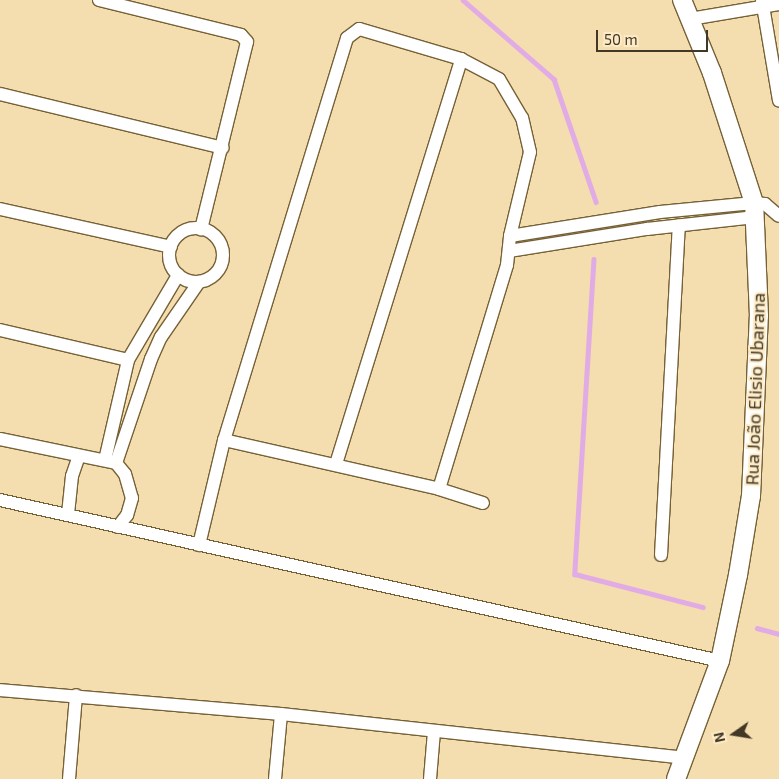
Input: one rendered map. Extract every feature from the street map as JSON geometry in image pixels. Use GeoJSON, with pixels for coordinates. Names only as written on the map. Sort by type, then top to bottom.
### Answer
{"type":"FeatureCollection","features":[{"type":"Feature","properties":{"kind":"street"},"geometry":{"type":"LineString","coordinates":[[99,0],[241,35],[248,44],[201,229]]}},
{"type":"Feature","properties":{"kind":"street","name":"Rua João Elisio Ubarana"},"geometry":{"type":"LineString","coordinates":[[680,778],[684,758],[720,661],[751,496],[759,316],[758,208],[712,73],[682,0]]}},
{"type":"Feature","properties":{"kind":"street"},"geometry":{"type":"LineString","coordinates":[[762,4],[779,101]]}},
{"type":"Feature","properties":{"kind":"street"},"geometry":{"type":"LineString","coordinates":[[690,19],[762,4],[779,4]]}},
{"type":"Feature","properties":{"kind":"street"},"geometry":{"type":"LineString","coordinates":[[199,544],[224,440],[347,38],[359,29],[461,59],[499,79],[513,99],[528,134],[530,152],[510,236],[509,251],[439,489]]}},
{"type":"Feature","properties":{"kind":"street"},"geometry":{"type":"LineString","coordinates":[[336,464],[461,59]]}},
{"type":"Feature","properties":{"kind":"street"},"geometry":{"type":"LineString","coordinates":[[0,94],[223,148]]}},
{"type":"Feature","properties":{"kind":"street"},"geometry":{"type":"LineString","coordinates":[[509,251],[679,225],[779,203]]}},
{"type":"Feature","properties":{"kind":"street"},"geometry":{"type":"LineString","coordinates":[[510,236],[660,212],[758,208],[779,216]]}},
{"type":"Feature","properties":{"kind":"street"},"geometry":{"type":"LineString","coordinates":[[0,209],[171,247]]}},
{"type":"Feature","properties":{"kind":"street"},"geometry":{"type":"LineString","coordinates":[[661,555],[679,225]]}},
{"type":"Feature","properties":{"kind":"street"},"geometry":{"type":"LineString","coordinates":[[110,462],[161,337],[199,282],[213,276],[223,256],[219,241],[201,229],[179,234],[171,247],[170,262],[178,275],[199,282]]}},
{"type":"Feature","properties":{"kind":"street"},"geometry":{"type":"LineString","coordinates":[[110,462],[128,360],[178,275]]}},
{"type":"Feature","properties":{"kind":"street"},"geometry":{"type":"LineString","coordinates":[[0,330],[128,360]]}},
{"type":"Feature","properties":{"kind":"street"},"geometry":{"type":"LineString","coordinates":[[0,438],[110,462],[125,474],[132,498],[127,516],[118,527]]}},
{"type":"Feature","properties":{"kind":"street"},"geometry":{"type":"LineString","coordinates":[[224,440],[439,489],[483,503]]}},
{"type":"Feature","properties":{"kind":"street"},"geometry":{"type":"LineString","coordinates":[[68,514],[72,476],[79,456]]}},
{"type":"Feature","properties":{"kind":"street"},"geometry":{"type":"LineString","coordinates":[[0,500],[720,661]]}},
{"type":"Feature","properties":{"kind":"street"},"geometry":{"type":"LineString","coordinates":[[0,690],[281,714],[684,758]]}},
{"type":"Feature","properties":{"kind":"street"},"geometry":{"type":"LineString","coordinates":[[70,779],[76,695]]}},
{"type":"Feature","properties":{"kind":"street"},"geometry":{"type":"LineString","coordinates":[[275,779],[281,714]]}},
{"type":"Feature","properties":{"kind":"street"},"geometry":{"type":"LineString","coordinates":[[430,779],[434,731]]}},
{"type":"Feature","properties":{"kind":"waterway"},"geometry":{"type":"LineString","coordinates":[[463,0],[554,79],[596,202]]}},
{"type":"Feature","properties":{"kind":"waterway"},"geometry":{"type":"LineString","coordinates":[[594,259],[575,574],[703,607]]}},
{"type":"Feature","properties":{"kind":"waterway"},"geometry":{"type":"LineString","coordinates":[[757,628],[779,634]]}}]}
